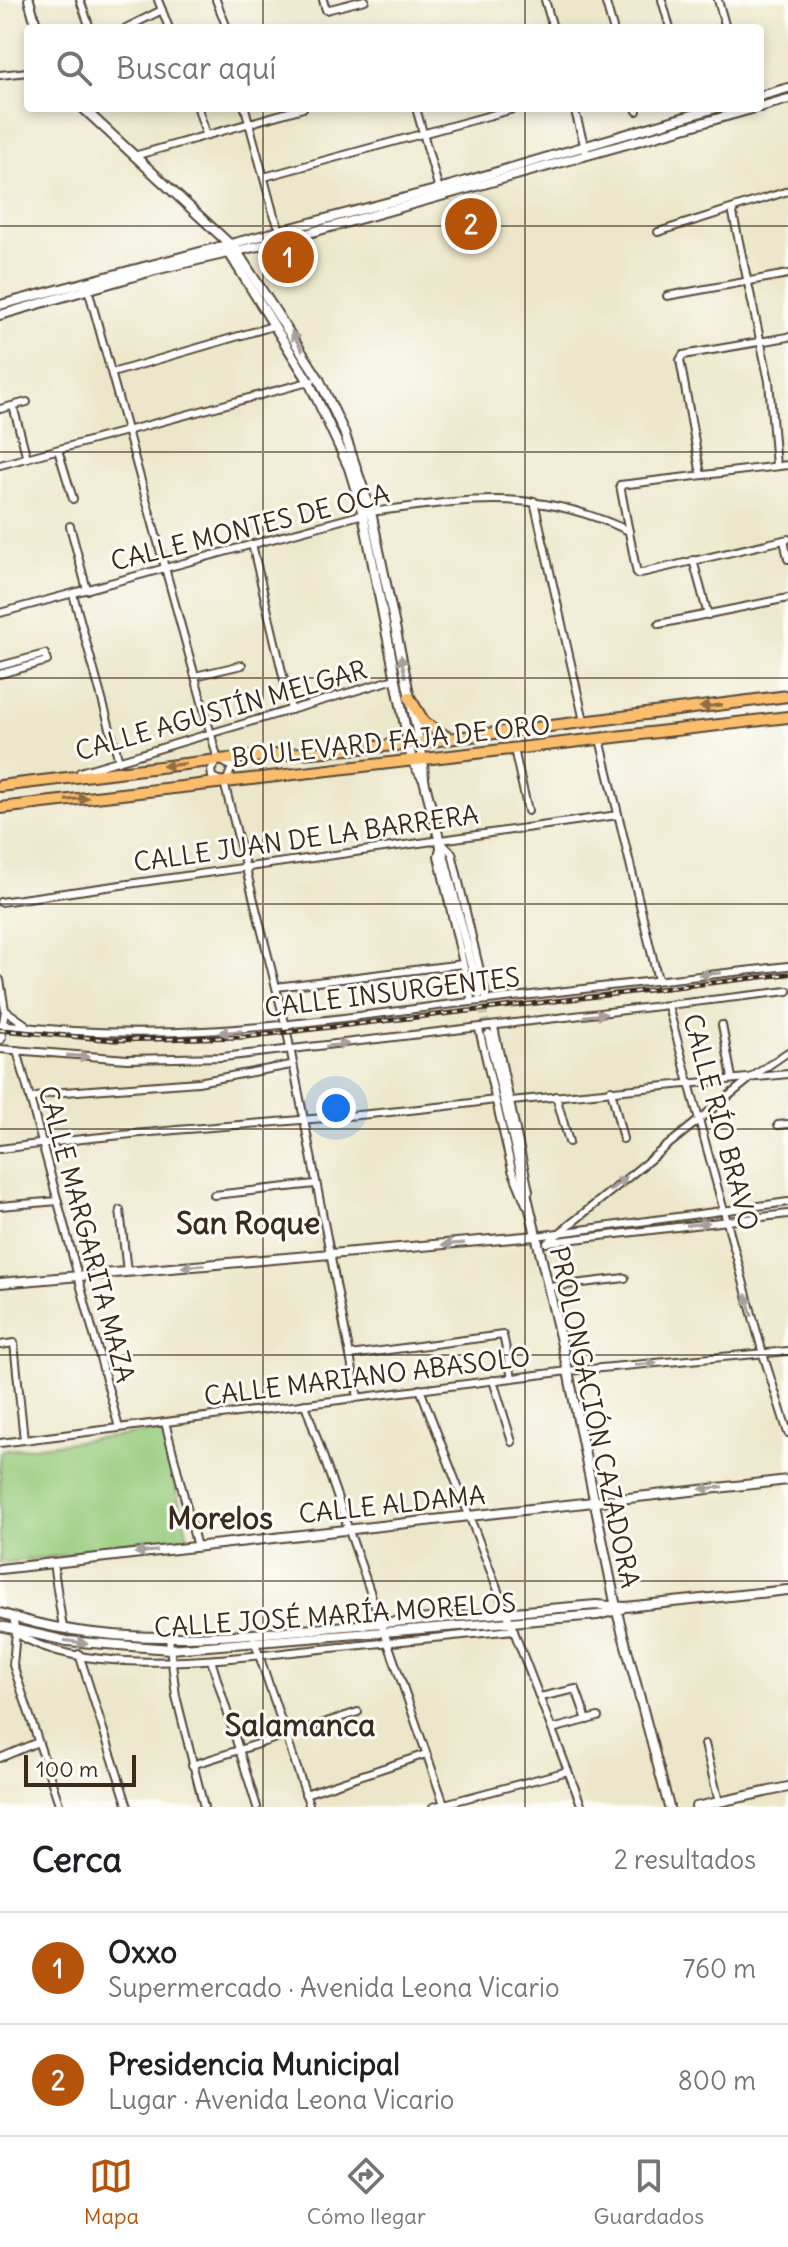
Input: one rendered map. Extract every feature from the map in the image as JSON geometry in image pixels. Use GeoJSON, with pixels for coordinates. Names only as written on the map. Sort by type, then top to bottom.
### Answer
{"type":"FeatureCollection","features":[{"type":"Feature","properties":{"kind":"main road"},"geometry":{"type":"LineString","coordinates":[[409,697],[424,722],[448,738]]}},
{"type":"Feature","properties":{"kind":"main road","name":"BOULEVARD FAJA DE ORO"},"geometry":{"type":"LineString","coordinates":[[0,786],[218,760],[414,743],[785,697]]}},
{"type":"Feature","properties":{"kind":"main road"},"geometry":{"type":"LineString","coordinates":[[785,697],[787,718]]}},
{"type":"Feature","properties":{"kind":"main road","name":"BOULEVARD FAJA DE ORO"},"geometry":{"type":"LineString","coordinates":[[0,808],[787,718]]}},
{"type":"Feature","properties":{"kind":"street"},"geometry":{"type":"LineString","coordinates":[[29,0],[36,24]]}},
{"type":"Feature","properties":{"kind":"street"},"geometry":{"type":"LineString","coordinates":[[80,0],[89,24]]}},
{"type":"Feature","properties":{"kind":"street"},"geometry":{"type":"LineString","coordinates":[[158,0],[167,24]]}},
{"type":"Feature","properties":{"kind":"street"},"geometry":{"type":"LineString","coordinates":[[216,0],[225,24]]}},
{"type":"Feature","properties":{"kind":"street"},"geometry":{"type":"LineString","coordinates":[[323,0],[326,10],[365,0]]}},
{"type":"Feature","properties":{"kind":"street"},"geometry":{"type":"LineString","coordinates":[[545,0],[552,24]]}},
{"type":"Feature","properties":{"kind":"street"},"geometry":{"type":"LineString","coordinates":[[605,0],[612,24]]}},
{"type":"Feature","properties":{"kind":"street"},"geometry":{"type":"LineString","coordinates":[[662,0],[669,24]]}},
{"type":"Feature","properties":{"kind":"street"},"geometry":{"type":"LineString","coordinates":[[718,0],[725,24]]}},
{"type":"Feature","properties":{"kind":"street"},"geometry":{"type":"LineString","coordinates":[[134,24],[162,10]]}},
{"type":"Feature","properties":{"kind":"street"},"geometry":{"type":"LineString","coordinates":[[2,73],[24,72]]}},
{"type":"Feature","properties":{"kind":"street"},"geometry":{"type":"LineString","coordinates":[[764,95],[788,88]]}},
{"type":"Feature","properties":{"kind":"street"},"geometry":{"type":"LineString","coordinates":[[764,105],[788,99]]}},
{"type":"Feature","properties":{"kind":"street"},"geometry":{"type":"LineString","coordinates":[[88,112],[228,246],[319,379],[349,444],[409,697],[417,760],[483,997]]}},
{"type":"Feature","properties":{"kind":"street"},"geometry":{"type":"LineString","coordinates":[[199,112],[206,134]]}},
{"type":"Feature","properties":{"kind":"street"},"geometry":{"type":"LineString","coordinates":[[246,112],[284,240]]}},
{"type":"Feature","properties":{"kind":"street"},"geometry":{"type":"LineString","coordinates":[[132,157],[289,112]]}},
{"type":"Feature","properties":{"kind":"street"},"geometry":{"type":"LineString","coordinates":[[417,112],[440,192]]}},
{"type":"Feature","properties":{"kind":"street"},"geometry":{"type":"LineString","coordinates":[[264,177],[503,112]]}},
{"type":"Feature","properties":{"kind":"street"},"geometry":{"type":"LineString","coordinates":[[575,112],[585,150]]}},
{"type":"Feature","properties":{"kind":"street"},"geometry":{"type":"LineString","coordinates":[[585,150],[691,112]]}},
{"type":"Feature","properties":{"kind":"street"},"geometry":{"type":"LineString","coordinates":[[228,246],[284,240],[585,150],[737,112]]}},
{"type":"Feature","properties":{"kind":"street"},"geometry":{"type":"LineString","coordinates":[[658,232],[788,191]]}},
{"type":"Feature","properties":{"kind":"street"},"geometry":{"type":"LineString","coordinates":[[0,305],[280,230],[440,192]]}},
{"type":"Feature","properties":{"kind":"street"},"geometry":{"type":"LineString","coordinates":[[732,209],[771,395],[776,466]]}},
{"type":"Feature","properties":{"kind":"street"},"geometry":{"type":"LineString","coordinates":[[241,266],[273,326],[309,382],[367,513],[395,679],[414,743]]}},
{"type":"Feature","properties":{"kind":"street"},"geometry":{"type":"LineString","coordinates":[[667,296],[788,274]]}},
{"type":"Feature","properties":{"kind":"street"},"geometry":{"type":"LineString","coordinates":[[0,315],[86,284]]}},
{"type":"Feature","properties":{"kind":"street"},"geometry":{"type":"LineString","coordinates":[[86,284],[129,430],[218,760],[232,767],[232,773],[224,782]]}},
{"type":"Feature","properties":{"kind":"street"},"geometry":{"type":"LineString","coordinates":[[112,373],[273,326]]}},
{"type":"Feature","properties":{"kind":"street"},"geometry":{"type":"LineString","coordinates":[[701,475],[680,360],[683,355],[788,337]]}},
{"type":"Feature","properties":{"kind":"street"},"geometry":{"type":"LineString","coordinates":[[0,465],[319,379]]}},
{"type":"Feature","properties":{"kind":"street"},"geometry":{"type":"LineString","coordinates":[[0,409],[27,402]]}},
{"type":"Feature","properties":{"kind":"street"},"geometry":{"type":"LineString","coordinates":[[13,406],[27,458]]}},
{"type":"Feature","properties":{"kind":"street"},"geometry":{"type":"LineString","coordinates":[[58,450],[73,499]]}},
{"type":"Feature","properties":{"kind":"street"},"geometry":{"type":"LineString","coordinates":[[788,465],[620,485],[637,574],[786,539],[788,559]]}},
{"type":"Feature","properties":{"kind":"street","name":"CALLE MONTES DE OCA"},"geometry":{"type":"LineString","coordinates":[[0,613],[367,513],[494,498],[534,501],[586,513],[629,531]]}},
{"type":"Feature","properties":{"kind":"street"},"geometry":{"type":"LineString","coordinates":[[534,501],[584,721]]}},
{"type":"Feature","properties":{"kind":"street"},"geometry":{"type":"LineString","coordinates":[[70,526],[87,590]]}},
{"type":"Feature","properties":{"kind":"street"},"geometry":{"type":"LineString","coordinates":[[252,544],[291,710]]}},
{"type":"Feature","properties":{"kind":"street"},"geometry":{"type":"LineString","coordinates":[[693,560],[708,615]]}},
{"type":"Feature","properties":{"kind":"street"},"geometry":{"type":"LineString","coordinates":[[73,594],[119,761]]}},
{"type":"Feature","properties":{"kind":"street"},"geometry":{"type":"LineString","coordinates":[[659,624],[788,598]]}},
{"type":"Feature","properties":{"kind":"street"},"geometry":{"type":"LineString","coordinates":[[0,666],[45,654],[47,661],[0,674]]}},
{"type":"Feature","properties":{"kind":"street"},"geometry":{"type":"LineString","coordinates":[[195,676],[242,665]]}},
{"type":"Feature","properties":{"kind":"street","name":"CALLE AGUSTÍN MELGAR"},"geometry":{"type":"LineString","coordinates":[[58,779],[395,679]]}},
{"type":"Feature","properties":{"kind":"street"},"geometry":{"type":"LineString","coordinates":[[600,739],[658,980]]}},
{"type":"Feature","properties":{"kind":"street"},"geometry":{"type":"LineString","coordinates":[[514,749],[528,811]]}},
{"type":"Feature","properties":{"kind":"street"},"geometry":{"type":"LineString","coordinates":[[218,760],[211,770],[212,777],[224,782]]}},
{"type":"Feature","properties":{"kind":"street"},"geometry":{"type":"LineString","coordinates":[[224,782],[286,1027],[288,1051],[358,1397]]}},
{"type":"Feature","properties":{"kind":"street","name":"CALLE JUAN DE LA BARRERA"},"geometry":{"type":"LineString","coordinates":[[0,902],[618,815]]}},
{"type":"Feature","properties":{"kind":"street"},"geometry":{"type":"LineString","coordinates":[[440,842],[438,856],[472,1002]]}},
{"type":"Feature","properties":{"kind":"street"},"geometry":{"type":"LineString","coordinates":[[276,987],[463,964]]}},
{"type":"Feature","properties":{"kind":"street","name":"CALLE INSURGENTES"},"geometry":{"type":"LineString","coordinates":[[2,1024],[162,1035],[286,1027],[472,1002],[483,997],[788,966]]}},
{"type":"Feature","properties":{"kind":"street"},"geometry":{"type":"LineString","coordinates":[[0,980],[5,1010],[0,1038]]}},
{"type":"Feature","properties":{"kind":"street","name":"CALLE INSURGENTES"},"geometry":{"type":"LineString","coordinates":[[0,1049],[127,1059],[223,1057],[479,1029],[492,1031],[788,991]]}},
{"type":"Feature","properties":{"kind":"street","name":"CALLE RÍO BRAVO"},"geometry":{"type":"LineString","coordinates":[[668,1006],[763,1354],[788,1433]]}},
{"type":"Feature","properties":{"kind":"street"},"geometry":{"type":"LineString","coordinates":[[5,1010],[36,1027]]}},
{"type":"Feature","properties":{"kind":"street"},"geometry":{"type":"LineString","coordinates":[[722,1025],[732,1078]]}},
{"type":"Feature","properties":{"kind":"street"},"geometry":{"type":"LineString","coordinates":[[479,1029],[512,1170],[528,1207]]}},
{"type":"Feature","properties":{"kind":"street"},"geometry":{"type":"LineString","coordinates":[[492,1031],[526,1166],[528,1207]]}},
{"type":"Feature","properties":{"kind":"street","name":"PROLONGACIÓN CAZADORA"},"geometry":{"type":"LineString","coordinates":[[492,1031],[528,1207],[549,1287],[619,1608],[669,1807]]}},
{"type":"Feature","properties":{"kind":"street","name":"CALLE MARGARITA MAZA"},"geometry":{"type":"LineString","coordinates":[[17,1050],[119,1428]]}},
{"type":"Feature","properties":{"kind":"street"},"geometry":{"type":"LineString","coordinates":[[538,1240],[557,1232],[752,1077],[788,1052]]}},
{"type":"Feature","properties":{"kind":"street"},"geometry":{"type":"LineString","coordinates":[[30,1099],[51,1093],[198,1082],[291,1065]]}},
{"type":"Feature","properties":{"kind":"street"},"geometry":{"type":"LineString","coordinates":[[511,1101],[788,1074]]}},
{"type":"Feature","properties":{"kind":"street"},"geometry":{"type":"LineString","coordinates":[[611,1090],[623,1139]]}},
{"type":"Feature","properties":{"kind":"street"},"geometry":{"type":"LineString","coordinates":[[556,1096],[569,1142]]}},
{"type":"Feature","properties":{"kind":"street"},"geometry":{"type":"LineString","coordinates":[[0,1149],[495,1100]]}},
{"type":"Feature","properties":{"kind":"street"},"geometry":{"type":"LineString","coordinates":[[778,1125],[788,1124]]}},
{"type":"Feature","properties":{"kind":"street"},"geometry":{"type":"LineString","coordinates":[[214,1195],[315,1184]]}},
{"type":"Feature","properties":{"kind":"street"},"geometry":{"type":"LineString","coordinates":[[0,1206],[58,1201]]}},
{"type":"Feature","properties":{"kind":"street"},"geometry":{"type":"LineString","coordinates":[[538,1240],[557,1232],[788,1202]]}},
{"type":"Feature","properties":{"kind":"street"},"geometry":{"type":"LineString","coordinates":[[120,1210],[127,1272]]}},
{"type":"Feature","properties":{"kind":"street"},"geometry":{"type":"LineString","coordinates":[[0,1283],[329,1254],[538,1240],[788,1214]]}},
{"type":"Feature","properties":{"kind":"street"},"geometry":{"type":"LineString","coordinates":[[549,1287],[625,1278]]}},
{"type":"Feature","properties":{"kind":"street"},"geometry":{"type":"LineString","coordinates":[[350,1355],[503,1335],[512,1378]]}},
{"type":"Feature","properties":{"kind":"street"},"geometry":{"type":"LineString","coordinates":[[0,1345],[14,1343],[24,1440]]}},
{"type":"Feature","properties":{"kind":"street","name":"CALLE MARIANO ABASOLO"},"geometry":{"type":"LineString","coordinates":[[0,1443],[568,1371],[788,1351]]}},
{"type":"Feature","properties":{"kind":"street"},"geometry":{"type":"LineString","coordinates":[[493,1380],[512,1442]]}},
{"type":"Feature","properties":{"kind":"street"},"geometry":{"type":"LineString","coordinates":[[420,1389],[582,1807]]}},
{"type":"Feature","properties":{"kind":"street"},"geometry":{"type":"LineString","coordinates":[[305,1404],[444,1806]]}},
{"type":"Feature","properties":{"kind":"street"},"geometry":{"type":"LineString","coordinates":[[165,1422],[197,1547]]}},
{"type":"Feature","properties":{"kind":"street","name":"CALLE ALDAMA"},"geometry":{"type":"LineString","coordinates":[[0,1569],[788,1480]]}},
{"type":"Feature","properties":{"kind":"street"},"geometry":{"type":"LineString","coordinates":[[53,1563],[63,1628]]}},
{"type":"Feature","properties":{"kind":"street","name":"CALLE JOSÉ MARÍA MORELOS"},"geometry":{"type":"LineString","coordinates":[[0,1613],[63,1628],[169,1638],[619,1608],[788,1590]]}},
{"type":"Feature","properties":{"kind":"street","name":"CALLE JOSÉ MARÍA MORELOS"},"geometry":{"type":"LineString","coordinates":[[0,1626],[16,1632],[93,1644],[170,1649],[309,1640],[347,1642],[513,1626],[619,1608]]}},
{"type":"Feature","properties":{"kind":"street"},"geometry":{"type":"LineString","coordinates":[[13,1617],[16,1632],[13,1665],[60,1807]]}},
{"type":"Feature","properties":{"kind":"street"},"geometry":{"type":"LineString","coordinates":[[450,1617],[451,1632]]}},
{"type":"Feature","properties":{"kind":"street"},"geometry":{"type":"LineString","coordinates":[[16,1632],[35,1645],[79,1654],[171,1661],[259,1656],[347,1642]]}},
{"type":"Feature","properties":{"kind":"street"},"geometry":{"type":"LineString","coordinates":[[252,1634],[310,1807]]}},
{"type":"Feature","properties":{"kind":"street"},"geometry":{"type":"LineString","coordinates":[[169,1638],[192,1765],[204,1807]]}},
{"type":"Feature","properties":{"kind":"street"},"geometry":{"type":"LineString","coordinates":[[309,1640],[311,1650]]}},
{"type":"Feature","properties":{"kind":"street"},"geometry":{"type":"LineString","coordinates":[[79,1654],[128,1807]]}},
{"type":"Feature","properties":{"kind":"street"},"geometry":{"type":"LineString","coordinates":[[211,1660],[257,1807]]}},
{"type":"Feature","properties":{"kind":"street"},"geometry":{"type":"LineString","coordinates":[[540,1697],[576,1689],[587,1720]]}},
{"type":"Feature","properties":{"kind":"street"},"geometry":{"type":"LineString","coordinates":[[192,1765],[358,1712]]}},
{"type":"Feature","properties":{"kind":"street"},"geometry":{"type":"LineString","coordinates":[[552,1729],[598,1717]]}},
{"type":"Feature","properties":{"kind":"street"},"geometry":{"type":"LineString","coordinates":[[0,1758],[38,1742]]}},
{"type":"Feature","properties":{"kind":"street"},"geometry":{"type":"LineString","coordinates":[[705,1744],[719,1802]]}},
{"type":"Feature","properties":{"kind":"street"},"geometry":{"type":"LineString","coordinates":[[305,1794],[426,1754]]}},
{"type":"Feature","properties":{"kind":"street"},"geometry":{"type":"LineString","coordinates":[[433,1807],[568,1771]]}},
{"type":"Feature","properties":{"kind":"street"},"geometry":{"type":"LineString","coordinates":[[696,1807],[788,1787]]}},
{"type":"Feature","properties":{"kind":"green space"},"geometry":{"type":"Polygon","coordinates":[[[161,1431],[189,1540],[0,1563],[0,1451],[161,1431]]]}},
{"type":"Feature","properties":{"kind":"tunnel"},"geometry":{"type":"LineString","coordinates":[[480,996],[489,1035]]}},
{"type":"Feature","properties":{"kind":"railway"},"geometry":{"type":"LineString","coordinates":[[0,1030],[114,1040],[245,1037],[788,974]]}},
{"type":"Feature","properties":{"kind":"place","name":"Presidencia Municipal"},"geometry":{"type":"Point","coordinates":[471,224]}},
{"type":"Feature","properties":{"kind":"place","name":"Oxxo"},"geometry":{"type":"Point","coordinates":[288,257]}},
{"type":"Feature","properties":{"kind":"district","name":"San Roque"},"geometry":{"type":"Point","coordinates":[248,1223]}},
{"type":"Feature","properties":{"kind":"district","name":"Morelos"},"geometry":{"type":"Point","coordinates":[220,1518]}},
{"type":"Feature","properties":{"kind":"district","name":"Salamanca"},"geometry":{"type":"Point","coordinates":[300,1725]}}]}
